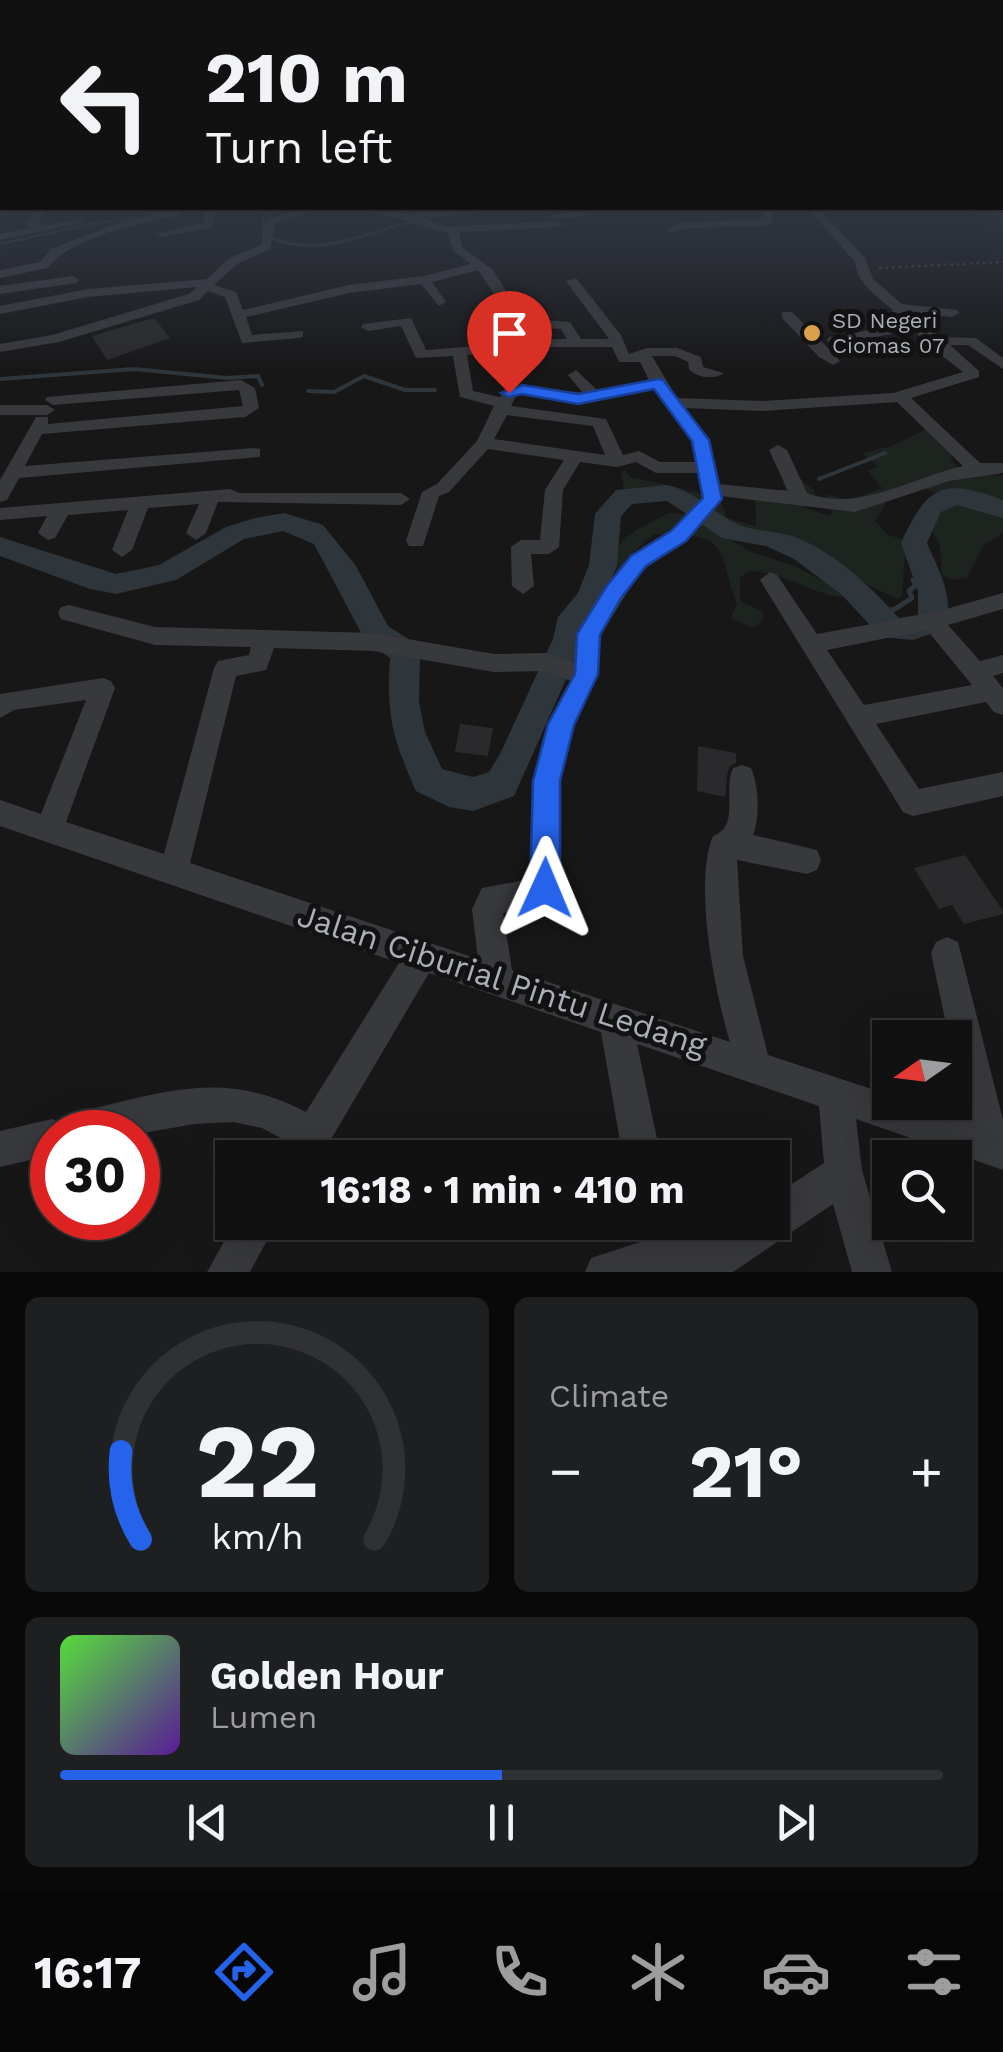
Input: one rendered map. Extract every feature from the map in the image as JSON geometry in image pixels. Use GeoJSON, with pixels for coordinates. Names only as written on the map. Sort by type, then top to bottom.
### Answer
{"type":"FeatureCollection","features":[{"type":"Feature","properties":{"kind":"street"},"geometry":{"type":"LineString","coordinates":[[0,274],[44,265],[54,252]]}},
{"type":"Feature","properties":{"kind":"street"},"geometry":{"type":"LineString","coordinates":[[0,348],[62,337],[191,298],[234,261],[254,252]]}},
{"type":"Feature","properties":{"kind":"street"},"geometry":{"type":"LineString","coordinates":[[368,326],[406,321],[419,354],[459,351],[526,332],[528,324],[517,300],[504,297],[489,273],[463,252]]}},
{"type":"Feature","properties":{"kind":"street"},"geometry":{"type":"LineString","coordinates":[[673,403],[762,406],[900,397],[974,374],[869,282],[854,252]]}},
{"type":"Feature","properties":{"kind":"street"},"geometry":{"type":"LineString","coordinates":[[238,314],[479,266]]}},
{"type":"Feature","properties":{"kind":"street"},"geometry":{"type":"LineString","coordinates":[[0,290],[72,280]]}},
{"type":"Feature","properties":{"kind":"street"},"geometry":{"type":"LineString","coordinates":[[424,280],[439,302]]}},
{"type":"Feature","properties":{"kind":"street"},"geometry":{"type":"LineString","coordinates":[[572,281],[619,344],[624,359],[645,356],[646,352],[681,353],[696,360],[694,366],[698,371],[716,373]]}},
{"type":"Feature","properties":{"kind":"street"},"geometry":{"type":"LineString","coordinates":[[6,309],[88,293],[209,285],[231,295],[246,340],[298,334]]}},
{"type":"Feature","properties":{"kind":"street"},"geometry":{"type":"LineString","coordinates":[[6,309],[23,288]]}},
{"type":"Feature","properties":{"kind":"street"},"geometry":{"type":"LineString","coordinates":[[898,308],[952,313]]}},
{"type":"Feature","properties":{"kind":"street"},"geometry":{"type":"LineString","coordinates":[[787,315],[829,357],[842,350],[832,341],[886,331],[898,308]]}},
{"type":"Feature","properties":{"kind":"street"},"geometry":{"type":"LineString","coordinates":[[528,324],[565,325],[578,344]]}},
{"type":"Feature","properties":{"kind":"street"},"geometry":{"type":"LineString","coordinates":[[932,341],[971,341],[1003,365]]}},
{"type":"Feature","properties":{"kind":"street"},"geometry":{"type":"LineString","coordinates":[[524,343],[619,344]]}},
{"type":"Feature","properties":{"kind":"street"},"geometry":{"type":"LineString","coordinates":[[459,351],[466,394],[502,406],[600,422],[617,462]]}},
{"type":"Feature","properties":{"kind":"street"},"geometry":{"type":"LineString","coordinates":[[497,980],[487,908],[493,898],[536,893],[545,888],[547,781],[561,724],[564,669],[613,592],[638,561],[672,541],[712,499],[700,440],[658,384],[645,356]]}},
{"type":"Feature","properties":{"kind":"street"},"geometry":{"type":"LineString","coordinates":[[576,375],[594,397]]}},
{"type":"Feature","properties":{"kind":"street"},"geometry":{"type":"LineString","coordinates":[[416,541],[432,492],[443,488],[484,443],[512,389],[578,399],[658,384]]}},
{"type":"Feature","properties":{"kind":"street"},"geometry":{"type":"LineString","coordinates":[[0,410],[241,385],[248,388],[251,408],[238,414],[36,430]]}},
{"type":"Feature","properties":{"kind":"street"},"geometry":{"type":"LineString","coordinates":[[900,397],[976,470]]}},
{"type":"Feature","properties":{"kind":"street"},"geometry":{"type":"LineString","coordinates":[[0,496],[51,402]]}},
{"type":"Feature","properties":{"kind":"street"},"geometry":{"type":"LineString","coordinates":[[484,443],[617,462],[639,456],[656,468],[705,468]]}},
{"type":"Feature","properties":{"kind":"street"},"geometry":{"type":"LineString","coordinates":[[778,450],[800,496]]}},
{"type":"Feature","properties":{"kind":"street"},"geometry":{"type":"LineString","coordinates":[[524,586],[521,547],[549,547],[554,490],[574,458]]}},
{"type":"Feature","properties":{"kind":"street"},"geometry":{"type":"LineString","coordinates":[[711,489],[770,498],[800,496],[818,504],[855,506],[944,476],[1003,468]]}},
{"type":"Feature","properties":{"kind":"street"},"geometry":{"type":"LineString","coordinates":[[13,472],[235,475]]}},
{"type":"Feature","properties":{"kind":"street"},"geometry":{"type":"LineString","coordinates":[[235,475],[236,499],[401,499]]}},
{"type":"Feature","properties":{"kind":"street"},"geometry":{"type":"LineString","coordinates":[[0,514],[140,503],[235,475]]}},
{"type":"Feature","properties":{"kind":"street"},"geometry":{"type":"LineString","coordinates":[[196,533],[235,475]]}},
{"type":"Feature","properties":{"kind":"street"},"geometry":{"type":"LineString","coordinates":[[122,550],[140,503]]}},
{"type":"Feature","properties":{"kind":"street"},"geometry":{"type":"LineString","coordinates":[[48,534],[61,510]]}},
{"type":"Feature","properties":{"kind":"street"},"geometry":{"type":"LineString","coordinates":[[770,580],[913,803],[1003,784]]}},
{"type":"Feature","properties":{"kind":"street"},"geometry":{"type":"LineString","coordinates":[[810,644],[932,621],[1003,601]]}},
{"type":"Feature","properties":{"kind":"street"},"geometry":{"type":"LineString","coordinates":[[68,613],[155,636],[321,638],[564,669]]}},
{"type":"Feature","properties":{"kind":"street"},"geometry":{"type":"LineString","coordinates":[[932,621],[990,689]]}},
{"type":"Feature","properties":{"kind":"street"},"geometry":{"type":"LineString","coordinates":[[174,870],[226,668],[258,663],[266,639]]}},
{"type":"Feature","properties":{"kind":"street"},"geometry":{"type":"LineString","coordinates":[[990,689],[1003,664]]}},
{"type":"Feature","properties":{"kind":"street"},"geometry":{"type":"LineString","coordinates":[[0,708],[8,701],[104,688],[49,828]]}},
{"type":"Feature","properties":{"kind":"street"},"geometry":{"type":"LineString","coordinates":[[857,717],[990,689]]}},
{"type":"Feature","properties":{"kind":"street"},"geometry":{"type":"LineString","coordinates":[[732,844],[742,825],[742,777]]}},
{"type":"Feature","properties":{"kind":"street","name":"Jalan Ciburial Pintu Ledang"},"geometry":{"type":"LineString","coordinates":[[4,820],[49,828],[999,1146]]}},
{"type":"Feature","properties":{"kind":"street"},"geometry":{"type":"LineString","coordinates":[[754,1064],[736,1015],[726,969],[723,846],[732,844],[807,860]]}},
{"type":"Feature","properties":{"kind":"street"},"geometry":{"type":"LineString","coordinates":[[309,1140],[422,954]]}},
{"type":"Feature","properties":{"kind":"street"},"geometry":{"type":"LineString","coordinates":[[948,954],[999,1146]]}},
{"type":"Feature","properties":{"kind":"street"},"geometry":{"type":"LineString","coordinates":[[614,1019],[638,1140]]}},
{"type":"Feature","properties":{"kind":"street"},"geometry":{"type":"LineString","coordinates":[[835,1092],[843,1170],[872,1272]]}},
{"type":"Feature","properties":{"kind":"street"},"geometry":{"type":"LineString","coordinates":[[160,1113],[233,1104],[273,1116],[298,1140]]}},
{"type":"Feature","properties":{"kind":"street"},"geometry":{"type":"LineString","coordinates":[[0,1148],[30,1142]]}},
{"type":"Feature","properties":{"kind":"street"},"geometry":{"type":"LineString","coordinates":[[790,1209],[828,1185],[843,1170]]}},
{"type":"Feature","properties":{"kind":"street"},"geometry":{"type":"LineString","coordinates":[[227,1272],[247,1240]]}},
{"type":"Feature","properties":{"kind":"street"},"geometry":{"type":"LineString","coordinates":[[605,1272],[660,1240]]}},
{"type":"Feature","properties":{"kind":"street"},"geometry":{"type":"LineString","coordinates":[[664,1240],[718,1266],[749,1240]]}},
{"type":"Feature","properties":{"kind":"path"},"geometry":{"type":"LineString","coordinates":[[862,269],[1003,262]]}},
{"type":"Feature","properties":{"kind":"shaded area"},"geometry":{"type":"Polygon","coordinates":[[[927,429],[953,449],[951,460],[960,471],[1003,476],[1003,533],[983,546],[967,578],[952,580],[942,574],[940,545],[931,529],[934,514],[947,501],[946,495],[920,488],[891,495],[875,521],[888,535],[906,540],[902,595],[898,599],[836,570],[808,550],[708,516],[710,507],[691,497],[625,494],[621,471],[625,470],[630,477],[719,498],[727,518],[756,526],[755,494],[786,489],[782,483],[801,480],[815,495],[804,503],[806,508],[829,516],[832,512],[823,501],[828,494],[846,501],[882,488],[868,471],[878,466],[862,453],[891,446],[927,429]]]}},
{"type":"Feature","properties":{"kind":"shaded area"},"geometry":{"type":"Polygon","coordinates":[[[669,513],[686,514],[752,552],[794,566],[845,592],[849,598],[749,571],[740,578],[740,601],[762,611],[764,618],[754,628],[730,618],[737,605],[722,556],[708,541],[696,537],[654,534],[627,558],[617,573],[611,569],[611,559],[622,542],[669,513]]]}},
{"type":"Feature","properties":{"kind":"building"},"geometry":{"type":"Polygon","coordinates":[[[154,318],[170,338],[107,360],[92,336],[154,318]]]}},
{"type":"Feature","properties":{"kind":"building"},"geometry":{"type":"Polygon","coordinates":[[[460,724],[493,728],[488,756],[455,752],[460,724]]]}},
{"type":"Feature","properties":{"kind":"building"},"geometry":{"type":"Polygon","coordinates":[[[698,746],[736,753],[736,763],[729,767],[725,797],[697,791],[698,746]]]}},
{"type":"Feature","properties":{"kind":"building"},"geometry":{"type":"Polygon","coordinates":[[[965,855],[1003,914],[964,924],[952,905],[939,909],[914,868],[965,855]]]}},
{"type":"Feature","properties":{"kind":"waterway"},"geometry":{"type":"LineString","coordinates":[[0,379],[134,369],[227,378],[258,376],[262,385]]}},
{"type":"Feature","properties":{"kind":"waterway"},"geometry":{"type":"LineString","coordinates":[[308,391],[334,392],[364,376],[405,390],[435,390]]}},
{"type":"Feature","properties":{"kind":"waterway"},"geometry":{"type":"LineString","coordinates":[[819,479],[885,453]]}},
{"type":"Feature","properties":{"kind":"waterway"},"geometry":{"type":"LineString","coordinates":[[0,546],[100,582],[116,584],[166,573],[235,533],[255,527],[284,522],[314,531],[346,573],[377,634],[399,648],[405,657],[403,702],[408,732],[429,780],[449,790],[473,794],[501,784],[515,761],[553,667],[568,641],[573,617],[590,598],[603,565],[608,514],[625,496],[672,494],[731,532],[769,538],[804,552],[852,588],[892,629],[913,629],[932,622],[932,591],[914,543],[932,506],[947,497],[957,497],[1003,510]]}},
{"type":"Feature","properties":{"kind":"waterway"},"geometry":{"type":"LineString","coordinates":[[878,613],[895,609],[912,598],[909,591],[916,585],[913,580],[931,581]]}},
{"type":"Feature","properties":{"kind":"place","name":"SD Negeri Ciomas 07"},"geometry":{"type":"Point","coordinates":[812,333]}},
{"type":"Feature","properties":{"kind":"route"},"geometry":{"type":"LineString","coordinates":[[509,393],[512,389],[578,399],[658,384],[700,440],[712,499],[678,536],[638,561],[613,592],[588,634],[586,674],[561,724],[547,781],[545,888]]}}]}
